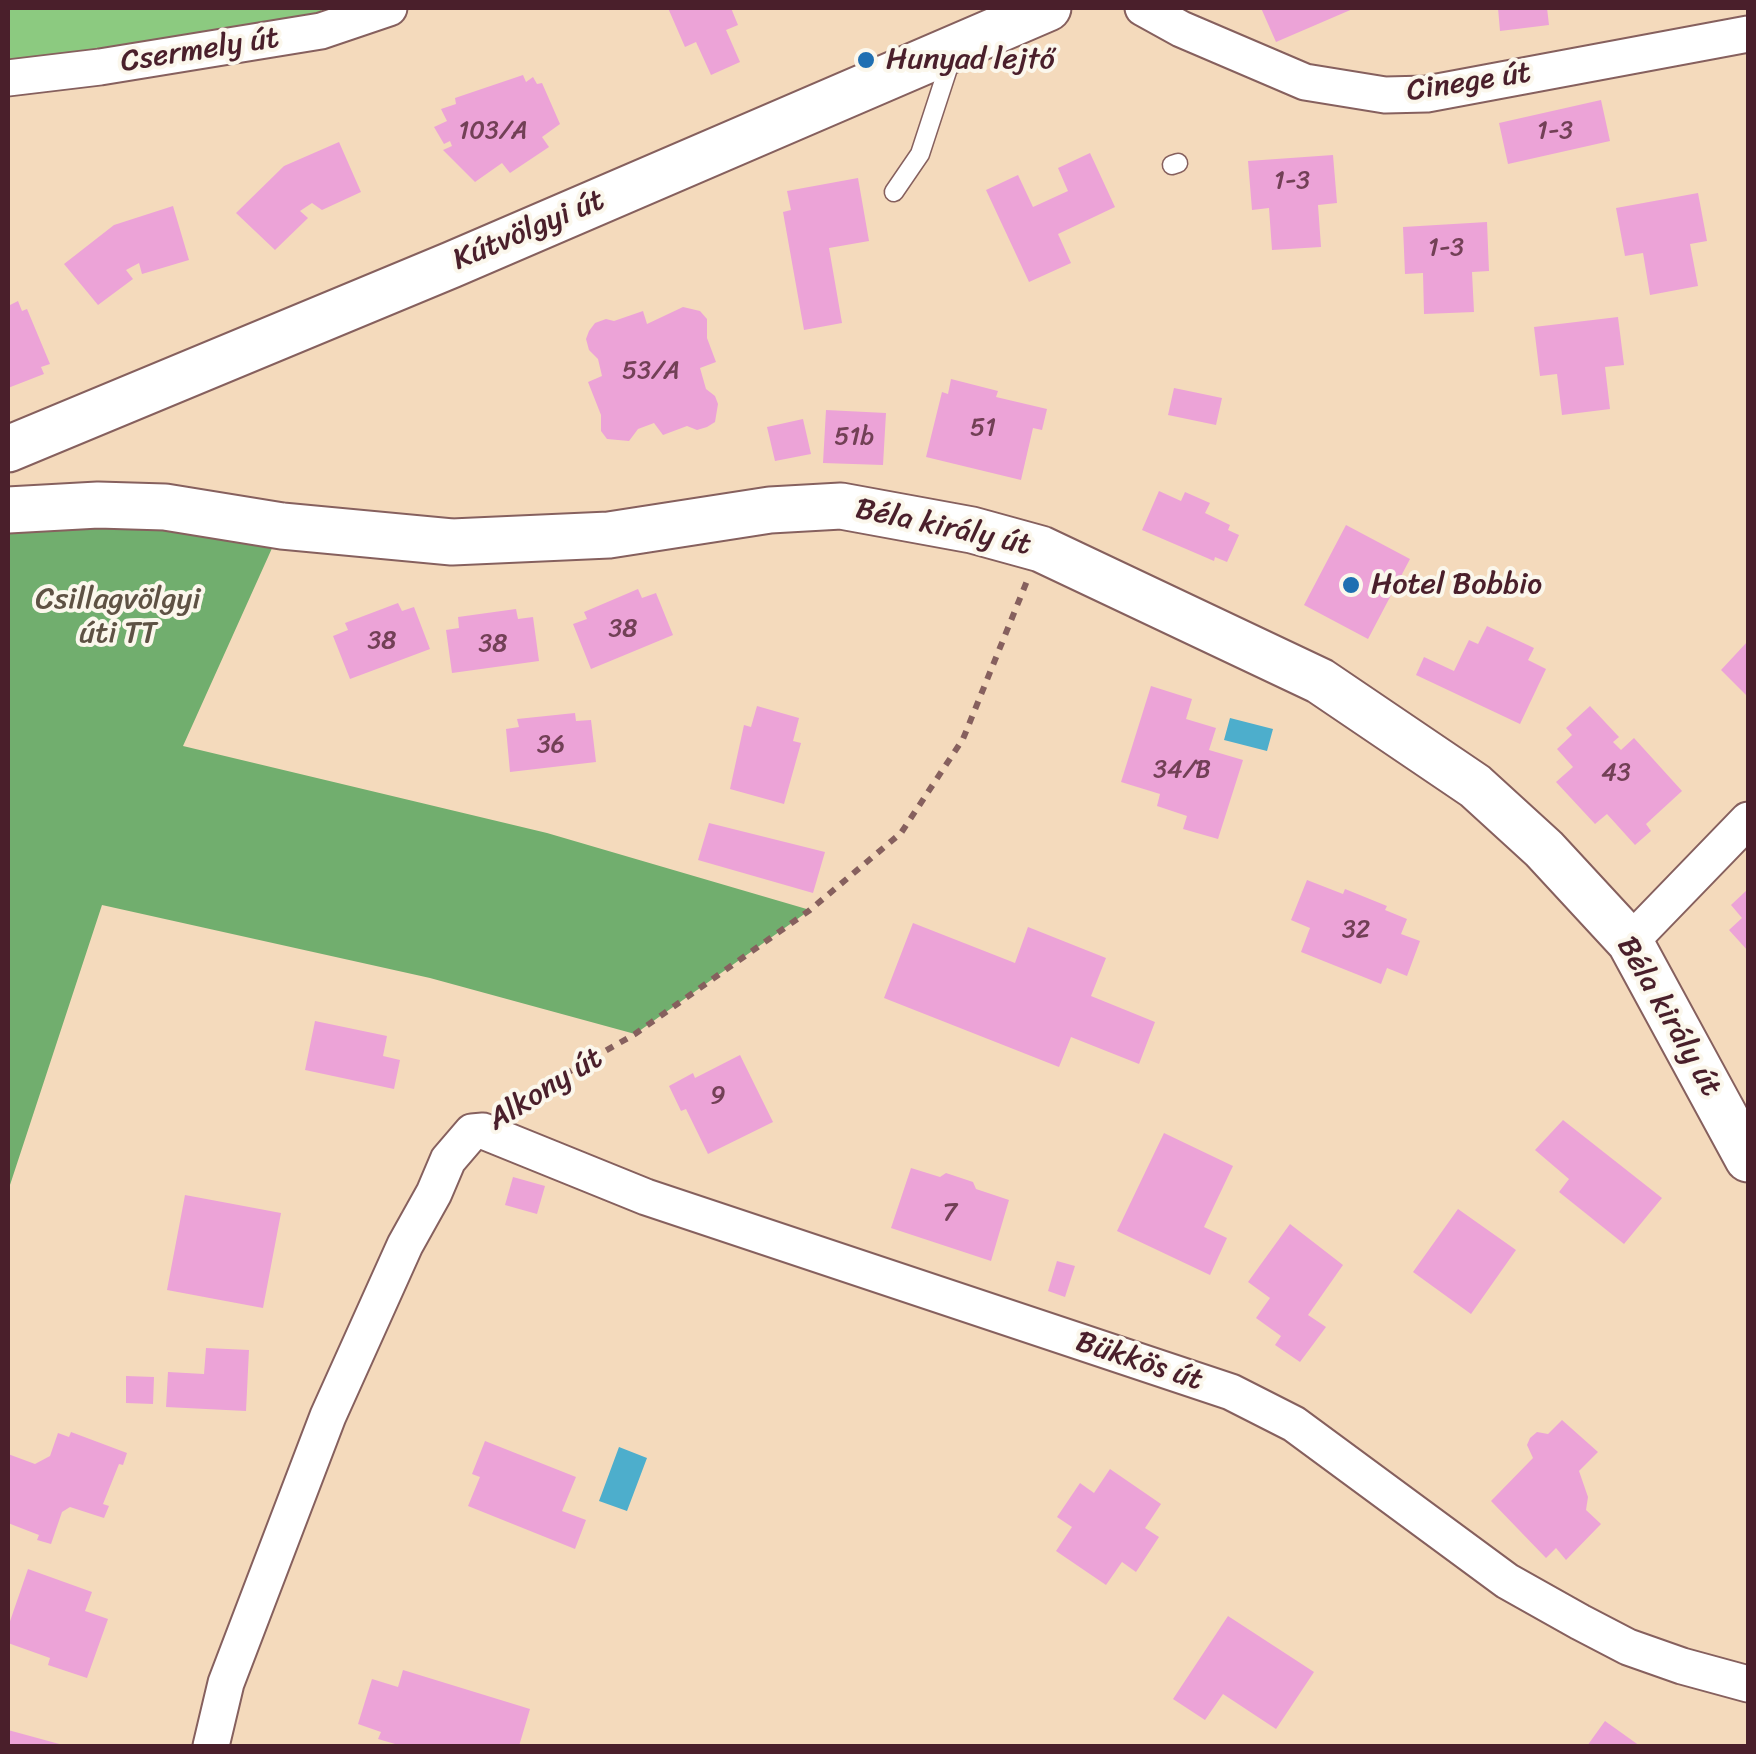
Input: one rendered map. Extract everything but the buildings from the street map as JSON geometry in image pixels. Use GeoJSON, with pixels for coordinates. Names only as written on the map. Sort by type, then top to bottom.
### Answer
{"type":"FeatureCollection","features":[{"type":"Feature","properties":{"kind":"street","name":"Csermely út"},"geometry":{"type":"LineString","coordinates":[[8,78],[100,68],[321,31],[389,8]]}},
{"type":"Feature","properties":{"kind":"street","name":"Kútvölgyi út"},"geometry":{"type":"LineString","coordinates":[[8,448],[432,272],[1045,8]]}},
{"type":"Feature","properties":{"kind":"street","name":"Cinege út"},"geometry":{"type":"LineString","coordinates":[[1143,8],[1181,29],[1305,82],[1385,95],[1426,94],[1748,34]]}},
{"type":"Feature","properties":{"kind":"street","name":"Béla király út"},"geometry":{"type":"LineString","coordinates":[[8,510],[98,505],[166,507],[282,526],[452,542],[609,534],[770,510],[841,506],[972,530],[1041,549],[1335,692],[1474,786],[1544,849],[1630,942],[1748,1159]]}},
{"type":"Feature","properties":{"kind":"street"},"geometry":{"type":"LineString","coordinates":[[1630,942],[1748,820]]}},
{"type":"Feature","properties":{"kind":"street","name":"Alkony út"},"geometry":{"type":"LineString","coordinates":[[211,1746],[226,1683],[328,1416],[404,1246],[448,1160],[472,1132],[483,1132]]}},
{"type":"Feature","properties":{"kind":"street","name":"Bükkös út"},"geometry":{"type":"LineString","coordinates":[[483,1132],[646,1197],[1231,1392],[1294,1424],[1507,1580],[1580,1622],[1628,1647],[1748,1684]]}},
{"type":"Feature","properties":{"kind":"lane"},"geometry":{"type":"LineString","coordinates":[[894,192],[920,154],[955,46]]}},
{"type":"Feature","properties":{"kind":"path","name":"Alkony út"},"geometry":{"type":"LineString","coordinates":[[483,1132],[502,1110],[635,1034],[810,910],[901,833],[963,739],[1041,549]]}},
{"type":"Feature","properties":{"kind":"green space"},"geometry":{"type":"Polygon","coordinates":[[[8,8],[321,8],[321,31],[8,78],[8,8]]]}},
{"type":"Feature","properties":{"kind":"green space","name":"Csillagvölgyi úti TT"},"geometry":{"type":"Polygon","coordinates":[[[8,510],[282,526],[183,746],[547,833],[810,910],[635,1034],[430,978],[102,905],[8,1191],[8,510]]]}},
{"type":"Feature","properties":{"kind":"water"},"geometry":{"type":"Polygon","coordinates":[[[1230,718],[1273,729],[1267,751],[1224,740],[1230,718]]]}},
{"type":"Feature","properties":{"kind":"water"},"geometry":{"type":"Polygon","coordinates":[[[619,1447],[647,1458],[627,1511],[599,1501],[619,1447]]]}},
{"type":"Feature","properties":{"kind":"place","name":"Hunyad lejtő"},"geometry":{"type":"Point","coordinates":[866,60]}},
{"type":"Feature","properties":{"kind":"place","name":"Hotel Bobbio"},"geometry":{"type":"Point","coordinates":[1351,585]}}]}
